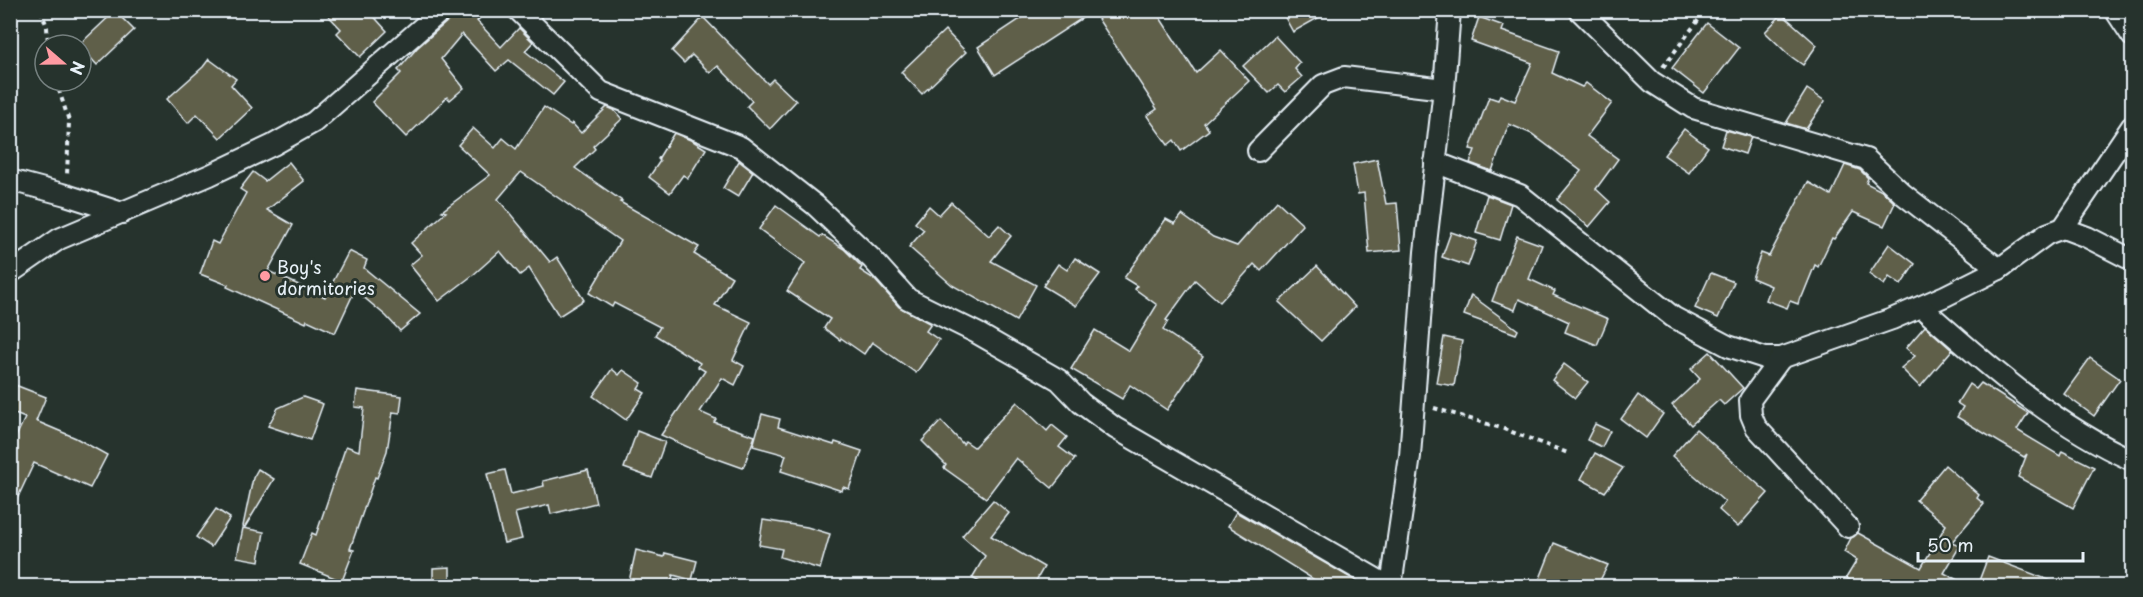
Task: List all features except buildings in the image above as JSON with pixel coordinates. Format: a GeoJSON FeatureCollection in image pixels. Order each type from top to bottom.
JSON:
{"type":"FeatureCollection","features":[{"type":"Feature","properties":{"kind":"street"},"geometry":{"type":"LineString","coordinates":[[10,273],[59,239],[210,176],[314,122],[442,10]]}},
{"type":"Feature","properties":{"kind":"street"},"geometry":{"type":"LineString","coordinates":[[518,10],[601,92],[741,147],[814,205],[872,259],[908,299],[977,333],[1059,380],[1081,403],[1115,428],[1390,586],[1410,456],[1425,252],[1444,89],[1450,10]]}},
{"type":"Feature","properties":{"kind":"street"},"geometry":{"type":"LineString","coordinates":[[1579,10],[1652,82],[1693,108],[1866,159],[1904,194],[1999,269]]}},
{"type":"Feature","properties":{"kind":"street"},"geometry":{"type":"LineString","coordinates":[[2115,10],[2133,36]]}},
{"type":"Feature","properties":{"kind":"street"},"geometry":{"type":"LineString","coordinates":[[1258,151],[1323,85],[1344,77],[1444,89]]}},
{"type":"Feature","properties":{"kind":"street"},"geometry":{"type":"LineString","coordinates":[[1435,162],[1520,195],[1673,317],[1728,346],[1765,358],[1781,358],[1921,307],[1999,269],[2047,234],[2063,228],[2133,126]]}},
{"type":"Feature","properties":{"kind":"street"},"geometry":{"type":"LineString","coordinates":[[10,180],[122,213]]}},
{"type":"Feature","properties":{"kind":"street"},"geometry":{"type":"LineString","coordinates":[[2063,228],[2133,260]]}},
{"type":"Feature","properties":{"kind":"street"},"geometry":{"type":"LineString","coordinates":[[1921,307],[2027,398],[2105,448],[2133,460]]}},
{"type":"Feature","properties":{"kind":"street"},"geometry":{"type":"LineString","coordinates":[[1781,358],[1750,400],[1750,415],[1756,427],[1848,527]]}},
{"type":"Feature","properties":{"kind":"path"},"geometry":{"type":"LineString","coordinates":[[41,10],[47,33]]}},
{"type":"Feature","properties":{"kind":"path"},"geometry":{"type":"LineString","coordinates":[[1652,82],[1706,10]]}},
{"type":"Feature","properties":{"kind":"path"},"geometry":{"type":"LineString","coordinates":[[60,93],[69,121],[66,195]]}},
{"type":"Feature","properties":{"kind":"path"},"geometry":{"type":"LineString","coordinates":[[1413,402],[1502,428],[1568,453]]}},
{"type":"Feature","properties":{"kind":"place","name":"Boy's dormitories"},"geometry":{"type":"Point","coordinates":[265,276]}}]}
